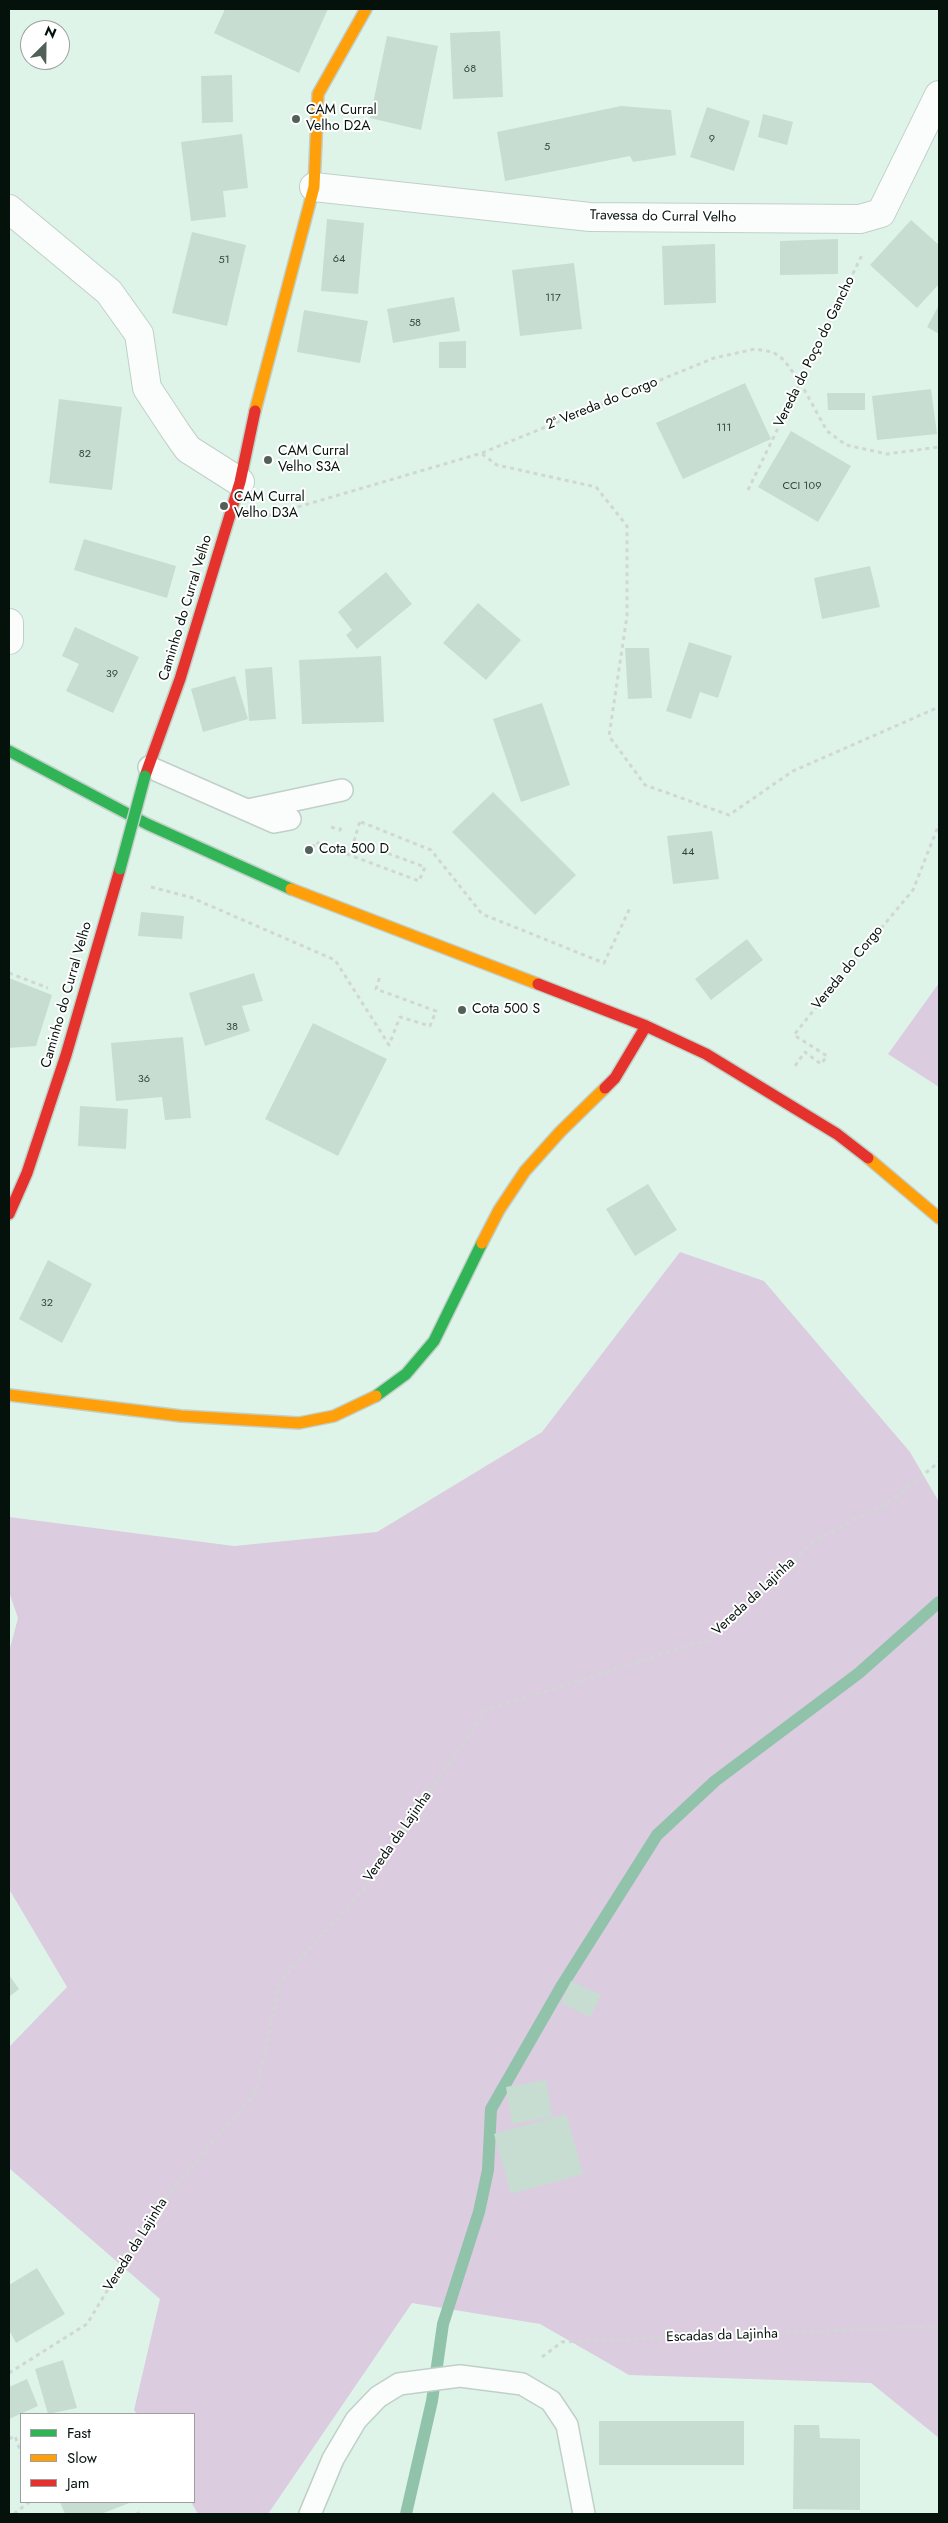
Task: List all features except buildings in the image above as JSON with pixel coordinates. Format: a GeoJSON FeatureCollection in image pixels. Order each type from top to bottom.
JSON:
{"type":"FeatureCollection","features":[{"type":"Feature","properties":{"kind":"main road","name":"Caminho do Curral Velho"},"geometry":{"type":"LineString","coordinates":[[9,1214],[26,1174],[82,1001],[147,771],[180,679],[240,482],[256,405],[314,187],[318,94],[366,9]]}},
{"type":"Feature","properties":{"kind":"main road"},"geometry":{"type":"LineString","coordinates":[[9,751],[147,824],[299,893],[646,1026],[706,1054],[837,1134],[893,1177],[939,1218]]}},
{"type":"Feature","properties":{"kind":"main road"},"geometry":{"type":"LineString","coordinates":[[9,1395],[181,1416],[299,1423],[334,1416],[376,1396],[406,1374],[434,1341],[499,1210],[520,1178],[560,1132],[615,1078],[632,1053],[646,1026]]}},
{"type":"Feature","properties":{"kind":"street"},"geometry":{"type":"LineString","coordinates":[[881,213],[939,95]]}},
{"type":"Feature","properties":{"kind":"street","name":"Travessa do Curral Velho"},"geometry":{"type":"LineString","coordinates":[[314,187],[590,217],[860,219],[881,213]]}},
{"type":"Feature","properties":{"kind":"street"},"geometry":{"type":"LineString","coordinates":[[9,209],[109,292],[139,334],[147,388],[176,432],[188,449],[240,482]]}},
{"type":"Feature","properties":{"kind":"street"},"geometry":{"type":"LineString","coordinates":[[9,623],[9,640]]}},
{"type":"Feature","properties":{"kind":"lane"},"geometry":{"type":"LineString","coordinates":[[147,771],[274,822],[290,819]]}},
{"type":"Feature","properties":{"kind":"lane"},"geometry":{"type":"LineString","coordinates":[[248,810],[342,790]]}},
{"type":"Feature","properties":{"kind":"lane"},"geometry":{"type":"LineString","coordinates":[[310,2514],[333,2459],[356,2420],[378,2397],[398,2384],[460,2376],[522,2384],[551,2401],[566,2424],[584,2514]]}},
{"type":"Feature","properties":{"kind":"path","name":"Vereda do Poço do Gancho"},"geometry":{"type":"LineString","coordinates":[[748,490],[881,213]]}},
{"type":"Feature","properties":{"kind":"path","name":"2ª Vereda do Corgo"},"geometry":{"type":"LineString","coordinates":[[226,528],[482,453],[714,358],[756,349],[773,352],[784,360],[800,382],[827,431],[846,445],[887,454],[939,447]]}},
{"type":"Feature","properties":{"kind":"path"},"geometry":{"type":"LineString","coordinates":[[482,453],[497,465],[596,487],[627,526],[627,616],[609,736],[644,785],[729,815],[793,771],[939,707]]}},
{"type":"Feature","properties":{"kind":"path"},"geometry":{"type":"LineString","coordinates":[[361,822],[431,850],[482,914],[604,963],[630,908]]}},
{"type":"Feature","properties":{"kind":"path","name":"Vereda do Corgo"},"geometry":{"type":"LineString","coordinates":[[795,1066],[805,1052],[821,1064],[827,1056],[794,1035],[832,986],[913,890],[939,824]]}},
{"type":"Feature","properties":{"kind":"path"},"geometry":{"type":"LineString","coordinates":[[313,848],[315,842],[419,881],[425,867],[354,841]]}},
{"type":"Feature","properties":{"kind":"path"},"geometry":{"type":"LineString","coordinates":[[118,874],[190,897],[335,960],[389,1045],[400,1017],[430,1026],[436,1011],[376,989],[380,976]]}},
{"type":"Feature","properties":{"kind":"path"},"geometry":{"type":"LineString","coordinates":[[9,973],[82,1001]]}},
{"type":"Feature","properties":{"kind":"path","name":"Vereda da Lajinha"},"geometry":{"type":"LineString","coordinates":[[9,2373],[87,2324],[159,2205],[256,2092],[280,1981],[362,1891],[486,1710],[707,1640],[814,1541],[895,1498],[939,1462]]}},
{"type":"Feature","properties":{"kind":"path","name":"Escadas da Lajinha"},"geometry":{"type":"LineString","coordinates":[[522,2384],[540,2359],[562,2342],[939,2326]]}},
{"type":"Feature","properties":{"kind":"path"},"geometry":{"type":"LineString","coordinates":[[9,2439],[15,2436],[20,2450]]}},
{"type":"Feature","properties":{"kind":"path"},"geometry":{"type":"LineString","coordinates":[[14,2514],[28,2503]]}},
{"type":"Feature","properties":{"kind":"path"},"geometry":{"type":"LineString","coordinates":[[136,2514],[142,2512],[143,2514]]}},
{"type":"Feature","properties":{"kind":"shaded area"},"geometry":{"type":"Polygon","coordinates":[[[939,983],[939,1087],[888,1054],[939,983]]]}},
{"type":"Feature","properties":{"kind":"shaded area"},"geometry":{"type":"Polygon","coordinates":[[[680,1252],[764,1281],[910,1452],[939,1502],[939,2438],[871,2383],[629,2375],[540,2324],[412,2303],[268,2514],[198,2514],[192,2503],[195,2503],[195,2413],[136,2413],[134,2410],[160,2299],[9,2168],[9,2047],[67,1987],[9,1889],[9,1652],[18,1618],[9,1592],[9,1517],[234,1546],[377,1532],[542,1432],[680,1252]]]}},
{"type":"Feature","properties":{"kind":"waterway"},"geometry":{"type":"LineString","coordinates":[[406,2514],[432,2401],[443,2324],[479,2212],[488,2170],[491,2109],[561,1987],[657,1835],[715,1781],[859,1673],[939,1602]]}},
{"type":"Feature","properties":{"kind":"traffic: fast"},"geometry":{"type":"LineString","coordinates":[[9,751],[147,824],[291,889]]}},
{"type":"Feature","properties":{"kind":"traffic: fast"},"geometry":{"type":"LineString","coordinates":[[120,869],[145,776]]}},
{"type":"Feature","properties":{"kind":"traffic: fast"},"geometry":{"type":"LineString","coordinates":[[376,1396],[406,1374],[434,1341],[482,1243]]}},
{"type":"Feature","properties":{"kind":"traffic: slow"},"geometry":{"type":"LineString","coordinates":[[255,411],[314,187],[318,94],[366,9]]}},
{"type":"Feature","properties":{"kind":"traffic: slow"},"geometry":{"type":"LineString","coordinates":[[291,889],[538,984]]}},
{"type":"Feature","properties":{"kind":"traffic: slow"},"geometry":{"type":"LineString","coordinates":[[482,1243],[499,1210],[525,1171],[560,1132],[605,1088]]}},
{"type":"Feature","properties":{"kind":"traffic: slow"},"geometry":{"type":"LineString","coordinates":[[868,1158],[939,1218]]}},
{"type":"Feature","properties":{"kind":"traffic: slow"},"geometry":{"type":"LineString","coordinates":[[9,1395],[181,1416],[299,1423],[334,1416],[376,1396]]}},
{"type":"Feature","properties":{"kind":"traffic: jam"},"geometry":{"type":"LineString","coordinates":[[145,776],[180,679],[240,482],[255,411]]}},
{"type":"Feature","properties":{"kind":"traffic: jam"},"geometry":{"type":"LineString","coordinates":[[9,1214],[27,1173],[66,1055],[120,869]]}},
{"type":"Feature","properties":{"kind":"traffic: jam"},"geometry":{"type":"LineString","coordinates":[[538,984],[646,1026],[706,1054],[837,1134],[868,1158]]}},
{"type":"Feature","properties":{"kind":"traffic: jam"},"geometry":{"type":"LineString","coordinates":[[605,1088],[615,1078],[646,1026]]}},
{"type":"Feature","properties":{"kind":"place","name":"CAM Curral Velho D2A"},"geometry":{"type":"Point","coordinates":[296,119]}},
{"type":"Feature","properties":{"kind":"place","name":"CAM Curral Velho S3A"},"geometry":{"type":"Point","coordinates":[268,460]}},
{"type":"Feature","properties":{"kind":"place","name":"CAM Curral Velho D3A"},"geometry":{"type":"Point","coordinates":[224,506]}},
{"type":"Feature","properties":{"kind":"place","name":"Cota 500 D"},"geometry":{"type":"Point","coordinates":[309,850]}},
{"type":"Feature","properties":{"kind":"place","name":"Cota 500 S"},"geometry":{"type":"Point","coordinates":[462,1010]}}]}
